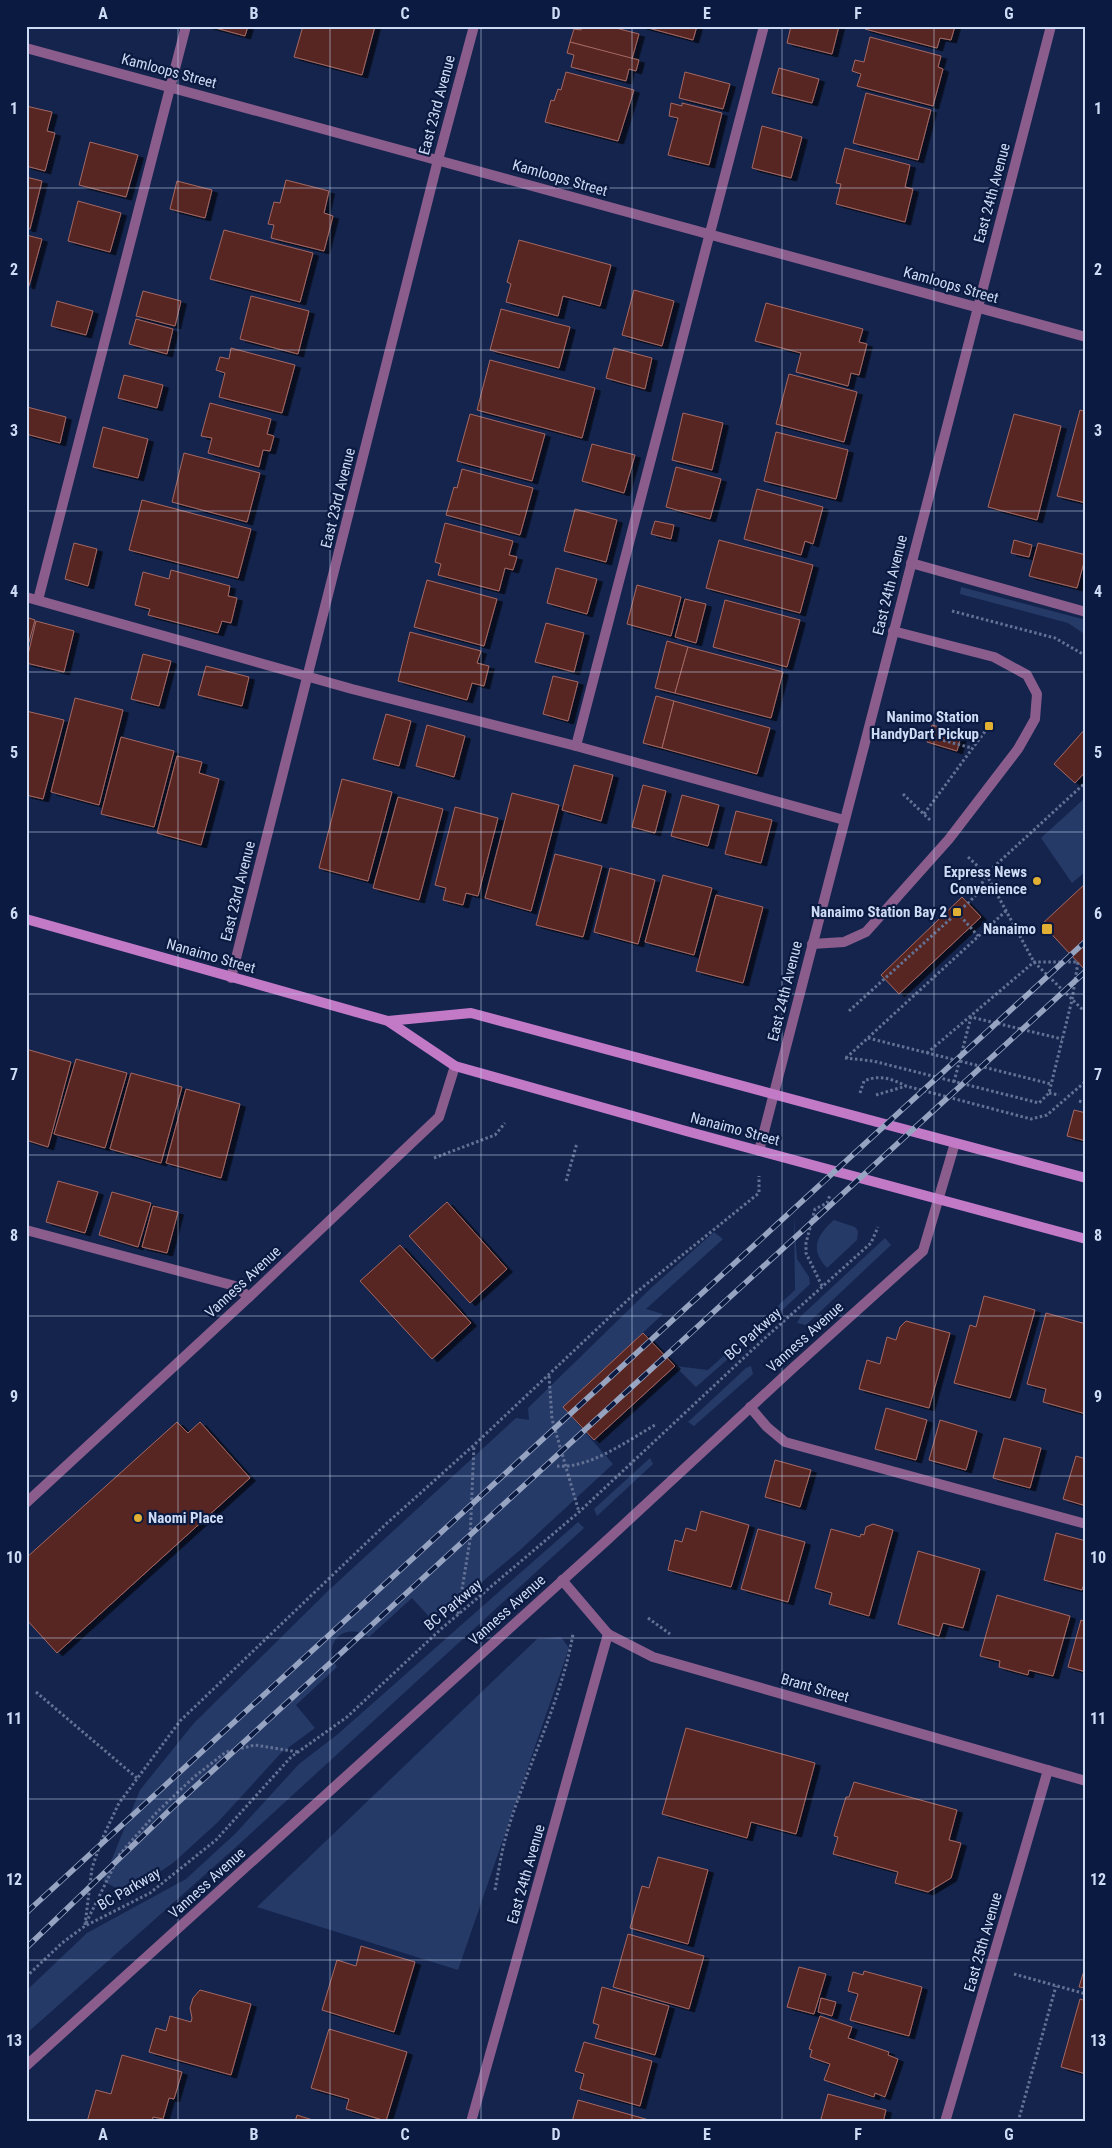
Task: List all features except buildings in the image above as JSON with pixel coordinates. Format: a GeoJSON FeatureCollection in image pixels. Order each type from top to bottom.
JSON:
{"type":"FeatureCollection","features":[{"type":"Feature","properties":{"kind":"main road","name":"Nanaimo Street"},"geometry":{"type":"LineString","coordinates":[[26,919],[231,978],[388,1020],[471,1013],[1086,1178]]}},
{"type":"Feature","properties":{"kind":"main road","name":"Nanaimo Street"},"geometry":{"type":"LineString","coordinates":[[388,1020],[454,1066],[1086,1239]]}},
{"type":"Feature","properties":{"kind":"street"},"geometry":{"type":"LineString","coordinates":[[38,600],[186,26]]}},
{"type":"Feature","properties":{"kind":"street","name":"East 23rd Avenue"},"geometry":{"type":"LineString","coordinates":[[231,978],[438,160],[474,26]]}},
{"type":"Feature","properties":{"kind":"street"},"geometry":{"type":"LineString","coordinates":[[576,746],[764,26]]}},
{"type":"Feature","properties":{"kind":"street","name":"East 24th Avenue"},"geometry":{"type":"LineString","coordinates":[[759,1151],[1051,26]]}},
{"type":"Feature","properties":{"kind":"street","name":"Kamloops Street"},"geometry":{"type":"LineString","coordinates":[[26,48],[1086,338]]}},
{"type":"Feature","properties":{"kind":"street"},"geometry":{"type":"LineString","coordinates":[[911,563],[1086,612]]}},
{"type":"Feature","properties":{"kind":"street"},"geometry":{"type":"LineString","coordinates":[[26,597],[308,677],[576,746],[844,820]]}},
{"type":"Feature","properties":{"kind":"street"},"geometry":{"type":"LineString","coordinates":[[812,944],[844,942],[866,932],[949,839],[1018,749],[1035,718],[1037,694],[1027,675],[994,657],[893,631]]}},
{"type":"Feature","properties":{"kind":"street","name":"Vanness Avenue"},"geometry":{"type":"LineString","coordinates":[[26,1503],[249,1297],[439,1117],[454,1066]]}},
{"type":"Feature","properties":{"kind":"street","name":"Vanness Avenue"},"geometry":{"type":"LineString","coordinates":[[26,2066],[923,1251],[955,1143]]}},
{"type":"Feature","properties":{"kind":"street"},"geometry":{"type":"LineString","coordinates":[[26,1230],[235,1286],[249,1297]]}},
{"type":"Feature","properties":{"kind":"street"},"geometry":{"type":"LineString","coordinates":[[750,1407],[767,1427],[784,1442],[1086,1524]]}},
{"type":"Feature","properties":{"kind":"street","name":"Brant Street"},"geometry":{"type":"LineString","coordinates":[[562,1580],[608,1634],[652,1657],[1086,1781]]}},
{"type":"Feature","properties":{"kind":"street","name":"East 24th Avenue"},"geometry":{"type":"LineString","coordinates":[[471,2122],[608,1634]]}},
{"type":"Feature","properties":{"kind":"street","name":"East 25th Avenue"},"geometry":{"type":"LineString","coordinates":[[945,2122],[1048,1770]]}},
{"type":"Feature","properties":{"kind":"path"},"geometry":{"type":"LineString","coordinates":[[952,610],[1055,638],[1086,656]]}},
{"type":"Feature","properties":{"kind":"path"},"geometry":{"type":"LineString","coordinates":[[924,814],[989,726]]}},
{"type":"Feature","properties":{"kind":"path"},"geometry":{"type":"LineString","coordinates":[[919,734],[972,748]]}},
{"type":"Feature","properties":{"kind":"path"},"geometry":{"type":"LineString","coordinates":[[850,1012],[978,893],[986,874],[1086,782]]}},
{"type":"Feature","properties":{"kind":"path"},"geometry":{"type":"LineString","coordinates":[[903,794],[931,821]]}},
{"type":"Feature","properties":{"kind":"path"},"geometry":{"type":"LineString","coordinates":[[968,857],[986,874],[1034,962],[1086,1013]]}},
{"type":"Feature","properties":{"kind":"path"},"geometry":{"type":"LineString","coordinates":[[927,1053],[1034,962],[1078,962],[1072,1000],[1049,1093],[1039,1103],[873,1060],[845,1058],[1007,910]]}},
{"type":"Feature","properties":{"kind":"path"},"geometry":{"type":"LineString","coordinates":[[957,912],[978,936]]}},
{"type":"Feature","properties":{"kind":"path"},"geometry":{"type":"LineString","coordinates":[[970,1017],[1062,1038]]}},
{"type":"Feature","properties":{"kind":"path"},"geometry":{"type":"LineString","coordinates":[[954,1082],[970,1017]]}},
{"type":"Feature","properties":{"kind":"path"},"geometry":{"type":"LineString","coordinates":[[868,1038],[1051,1084]]}},
{"type":"Feature","properties":{"kind":"path"},"geometry":{"type":"LineString","coordinates":[[860,1094],[864,1081],[877,1077],[891,1078],[906,1086],[1031,1118],[1047,1115],[1086,1081]]}},
{"type":"Feature","properties":{"kind":"path"},"geometry":{"type":"LineString","coordinates":[[879,1093],[906,1086]]}},
{"type":"Feature","properties":{"kind":"path"},"geometry":{"type":"LineString","coordinates":[[1049,1093],[1059,1095]]}},
{"type":"Feature","properties":{"kind":"path"},"geometry":{"type":"LineString","coordinates":[[1079,1101],[1086,1103]]}},
{"type":"Feature","properties":{"kind":"path"},"geometry":{"type":"LineString","coordinates":[[428,1160],[496,1135],[504,1123]]}},
{"type":"Feature","properties":{"kind":"path"},"geometry":{"type":"LineString","coordinates":[[566,1181],[577,1143]]}},
{"type":"Feature","properties":{"kind":"path"},"geometry":{"type":"LineString","coordinates":[[85,1926],[92,1868],[102,1839],[119,1802],[180,1721],[386,1524],[474,1445],[633,1295],[759,1193]]}},
{"type":"Feature","properties":{"kind":"path"},"geometry":{"type":"LineString","coordinates":[[815,1209],[806,1243],[806,1253],[822,1286]]}},
{"type":"Feature","properties":{"kind":"path","name":"BC Parkway"},"geometry":{"type":"LineString","coordinates":[[26,1977],[62,1943],[85,1926],[150,1893],[180,1871],[216,1840],[291,1757],[347,1717],[458,1615],[579,1512],[822,1286],[871,1243],[878,1227]]}},
{"type":"Feature","properties":{"kind":"path"},"geometry":{"type":"LineString","coordinates":[[548,1376],[552,1419],[579,1512]]}},
{"type":"Feature","properties":{"kind":"path"},"geometry":{"type":"LineString","coordinates":[[556,1466],[567,1467],[604,1454],[655,1425]]}},
{"type":"Feature","properties":{"kind":"path"},"geometry":{"type":"LineString","coordinates":[[458,1615],[470,1540],[474,1445]]}},
{"type":"Feature","properties":{"kind":"path"},"geometry":{"type":"LineString","coordinates":[[648,1618],[671,1635]]}},
{"type":"Feature","properties":{"kind":"path"},"geometry":{"type":"LineString","coordinates":[[495,1890],[508,1827],[539,1748],[570,1654],[573,1634]]}},
{"type":"Feature","properties":{"kind":"path"},"geometry":{"type":"LineString","coordinates":[[36,1692],[136,1778]]}},
{"type":"Feature","properties":{"kind":"path"},"geometry":{"type":"LineString","coordinates":[[85,1926],[120,1854],[158,1811],[194,1777],[226,1752],[245,1747],[255,1745],[298,1752]]}},
{"type":"Feature","properties":{"kind":"path"},"geometry":{"type":"LineString","coordinates":[[991,1967],[1086,1994]]}},
{"type":"Feature","properties":{"kind":"path"},"geometry":{"type":"LineString","coordinates":[[1018,2122],[1056,1986]]}},
{"type":"Feature","properties":{"kind":"shaded area"},"geometry":{"type":"Polygon","coordinates":[[[961,587],[1086,620],[1086,635],[1068,623],[960,594],[961,587]]]}},
{"type":"Feature","properties":{"kind":"shaded area"},"geometry":{"type":"Polygon","coordinates":[[[1086,797],[1086,871],[1072,883],[1041,838],[1086,797]]]}},
{"type":"Feature","properties":{"kind":"shaded area"},"geometry":{"type":"Polygon","coordinates":[[[794,1215],[797,1259],[809,1277],[810,1284],[776,1316],[768,1315],[795,1290],[794,1215]]]}},
{"type":"Feature","properties":{"kind":"shaded area"},"geometry":{"type":"Polygon","coordinates":[[[834,1220],[855,1227],[858,1231],[857,1240],[827,1268],[818,1255],[817,1242],[823,1231],[834,1220]]]}},
{"type":"Feature","properties":{"kind":"shaded area"},"geometry":{"type":"Polygon","coordinates":[[[714,1232],[723,1239],[646,1309],[663,1314],[563,1407],[613,1464],[519,1551],[434,1622],[412,1598],[369,1637],[352,1631],[338,1637],[334,1642],[332,1650],[337,1667],[296,1705],[315,1728],[281,1753],[218,1822],[173,1863],[155,1875],[127,1888],[118,1889],[103,1881],[140,1790],[194,1723],[329,1590],[516,1418],[529,1420],[528,1408],[651,1288],[714,1232]]]}},
{"type":"Feature","properties":{"kind":"shaded area"},"geometry":{"type":"Polygon","coordinates":[[[885,1238],[891,1245],[806,1325],[797,1323],[801,1316],[885,1238]]]}},
{"type":"Feature","properties":{"kind":"shaded area"},"geometry":{"type":"Polygon","coordinates":[[[743,1338],[745,1344],[696,1387],[675,1366],[708,1370],[743,1338]]]}},
{"type":"Feature","properties":{"kind":"shaded area"},"geometry":{"type":"Polygon","coordinates":[[[751,1366],[753,1374],[694,1426],[688,1422],[746,1368],[751,1366]]]}},
{"type":"Feature","properties":{"kind":"shaded area"},"geometry":{"type":"Polygon","coordinates":[[[650,1458],[653,1464],[597,1516],[594,1509],[650,1458]]]}},
{"type":"Feature","properties":{"kind":"shaded area"},"geometry":{"type":"Polygon","coordinates":[[[578,1522],[584,1528],[236,1847],[26,2034],[26,1991],[87,1933],[186,1879],[236,1833],[299,1764],[338,1734],[578,1522]]]}},
{"type":"Feature","properties":{"kind":"shaded area"},"geometry":{"type":"Polygon","coordinates":[[[561,1637],[569,1648],[458,1970],[257,1907],[537,1639],[561,1637]]]}},
{"type":"Feature","properties":{"kind":"railway"},"geometry":{"type":"LineString","coordinates":[[26,1913],[1086,941]]}},
{"type":"Feature","properties":{"kind":"railway"},"geometry":{"type":"LineString","coordinates":[[26,1948],[173,1807],[1086,971]]}},
{"type":"Feature","properties":{"kind":"place","name":"Nanimo Station HandyDart Pickup"},"geometry":{"type":"Point","coordinates":[989,726]}},
{"type":"Feature","properties":{"kind":"place","name":"Express News Convenience"},"geometry":{"type":"Point","coordinates":[1037,881]}},
{"type":"Feature","properties":{"kind":"place","name":"Nanaimo Station Bay 2"},"geometry":{"type":"Point","coordinates":[957,912]}},
{"type":"Feature","properties":{"kind":"place","name":"Nanaimo"},"geometry":{"type":"Point","coordinates":[1047,929]}},
{"type":"Feature","properties":{"kind":"place","name":"Naomi Place"},"geometry":{"type":"Point","coordinates":[138,1518]}}]}
